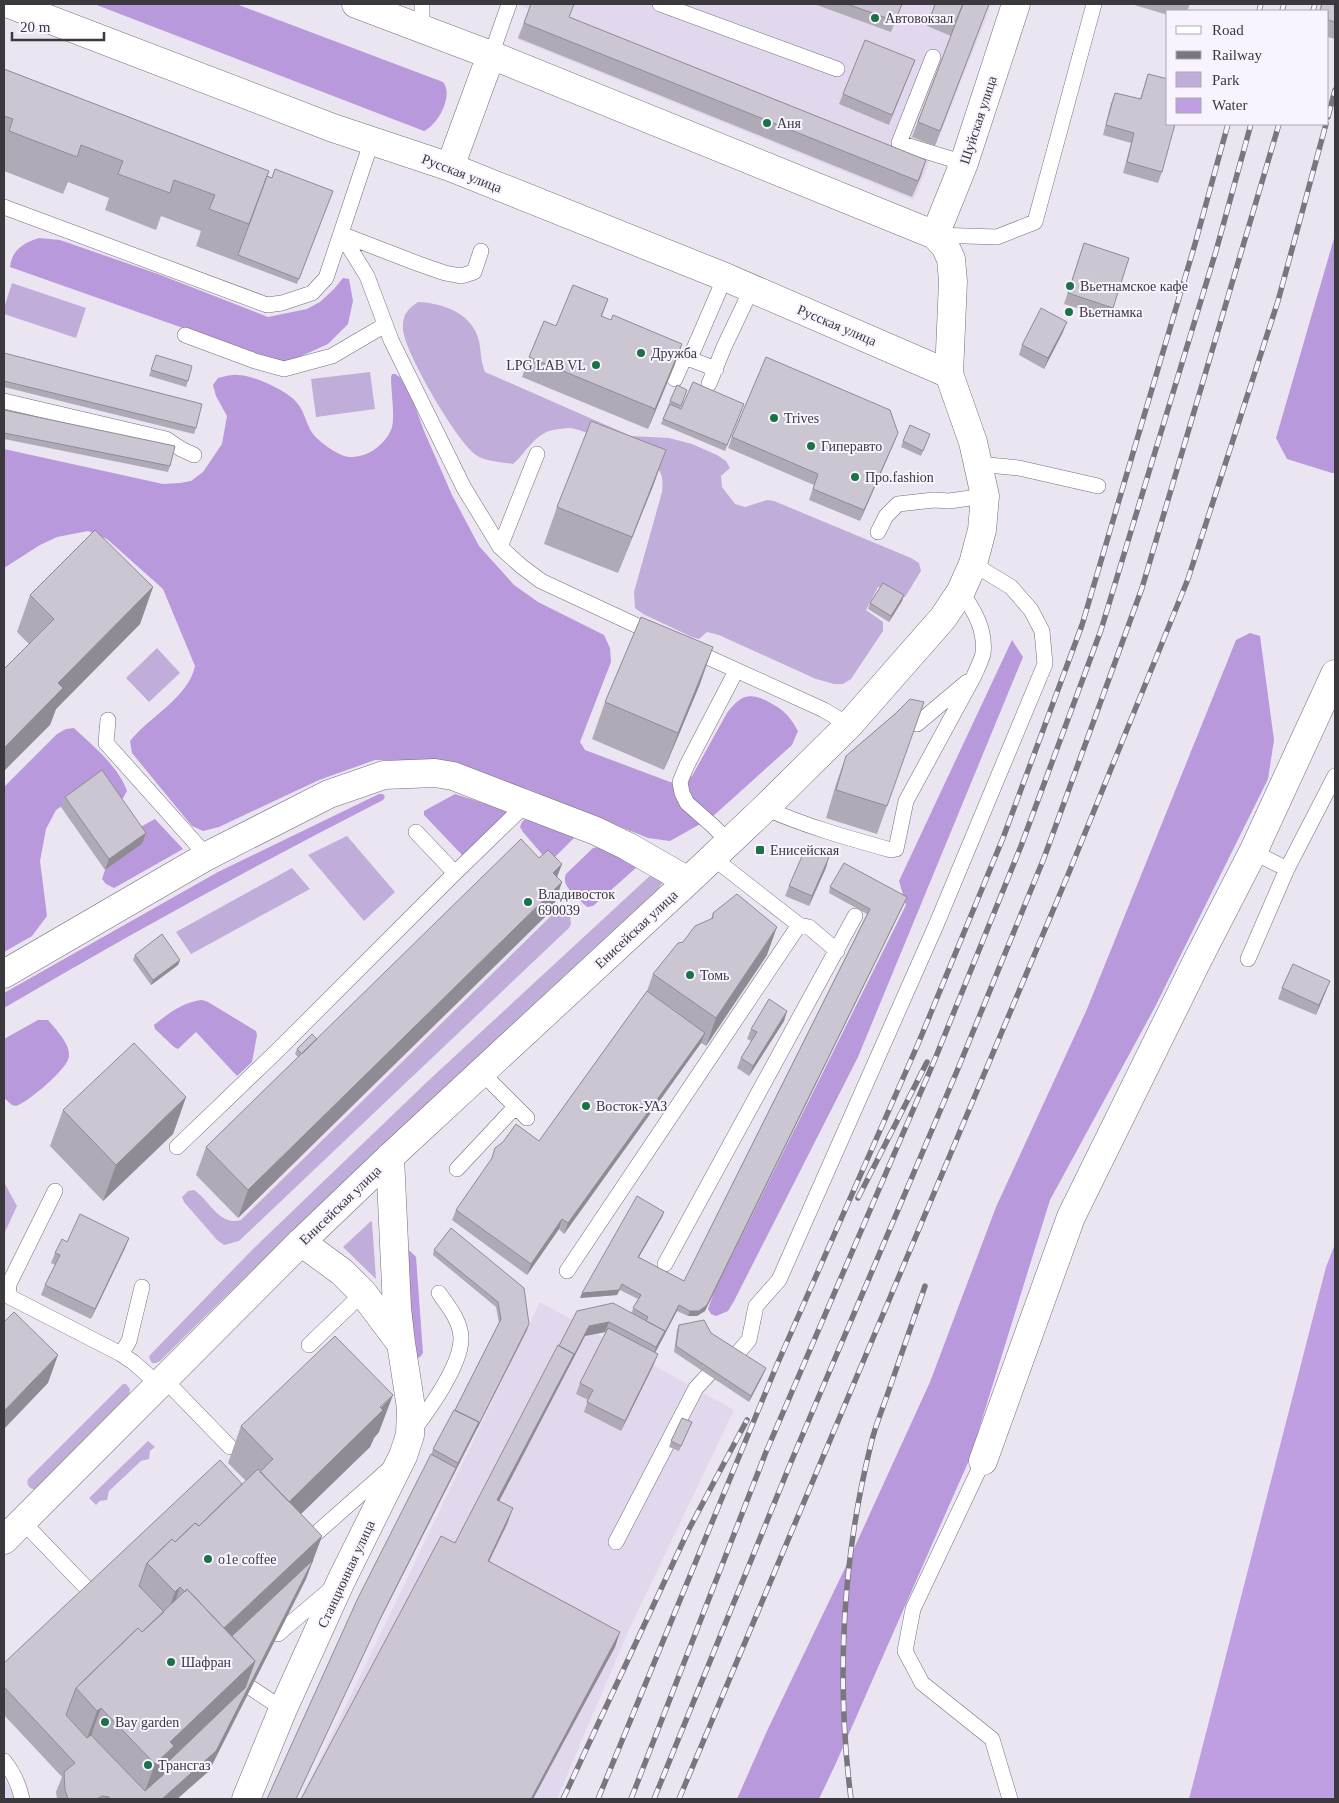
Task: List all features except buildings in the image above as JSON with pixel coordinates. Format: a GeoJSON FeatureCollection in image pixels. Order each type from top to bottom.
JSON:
{"type":"FeatureCollection","features":[{"type":"Feature","properties":{"kind":"main road","name":"Русская улица"},"geometry":{"type":"LineString","coordinates":[[8,4],[333,128],[450,167],[752,288],[949,374]]}},
{"type":"Feature","properties":{"kind":"main road"},"geometry":{"type":"LineString","coordinates":[[356,4],[421,16],[491,56],[935,235],[945,246],[952,259],[953,281],[949,374]]}},
{"type":"Feature","properties":{"kind":"main road","name":"Шуйская улица"},"geometry":{"type":"LineString","coordinates":[[935,235],[964,163],[1016,4]]}},
{"type":"Feature","properties":{"kind":"main road"},"geometry":{"type":"LineString","coordinates":[[450,167],[491,56]]}},
{"type":"Feature","properties":{"kind":"main road","name":"Енисейская улица"},"geometry":{"type":"LineString","coordinates":[[4,1540],[301,1242],[765,808],[849,725],[943,618],[961,592],[973,564],[982,530],[985,496],[973,442],[949,374]]}},
{"type":"Feature","properties":{"kind":"main road"},"geometry":{"type":"LineString","coordinates":[[983,1461],[1071,1217],[1253,852],[1335,674]]}},
{"type":"Feature","properties":{"kind":"main road","name":"Енисейская улица"},"geometry":{"type":"LineString","coordinates":[[4,974],[207,856],[329,794],[384,775],[435,773],[453,776],[596,831],[627,846],[688,881]]}},
{"type":"Feature","properties":{"kind":"main road","name":"Станционная улица"},"geometry":{"type":"LineString","coordinates":[[246,1799],[283,1709],[341,1581],[407,1446],[411,1408],[401,1343],[394,1255],[390,1157]]}},
{"type":"Feature","properties":{"kind":"main road","name":"Станционная улица"},"geometry":{"type":"LineString","coordinates":[[301,1242],[342,1272],[363,1293],[401,1343]]}},
{"type":"Feature","properties":{"kind":"lane"},"geometry":{"type":"LineString","coordinates":[[491,56],[509,4]]}},
{"type":"Feature","properties":{"kind":"lane"},"geometry":{"type":"LineString","coordinates":[[660,4],[837,69]]}},
{"type":"Feature","properties":{"kind":"lane"},"geometry":{"type":"LineString","coordinates":[[935,235],[998,237],[1035,222],[1094,4]]}},
{"type":"Feature","properties":{"kind":"lane"},"geometry":{"type":"LineString","coordinates":[[932,57],[899,143],[964,163]]}},
{"type":"Feature","properties":{"kind":"lane"},"geometry":{"type":"LineString","coordinates":[[4,207],[267,305],[282,303],[312,293],[326,278],[372,140]]}},
{"type":"Feature","properties":{"kind":"lane"},"geometry":{"type":"LineString","coordinates":[[341,234],[418,264],[461,276],[474,272],[481,251]]}},
{"type":"Feature","properties":{"kind":"lane"},"geometry":{"type":"LineString","coordinates":[[341,234],[367,276],[395,351],[464,488],[500,547],[520,566],[541,581],[736,672],[824,710],[849,725]]}},
{"type":"Feature","properties":{"kind":"lane"},"geometry":{"type":"LineString","coordinates":[[690,358],[725,277]]}},
{"type":"Feature","properties":{"kind":"lane"},"geometry":{"type":"LineString","coordinates":[[709,384],[752,288]]}},
{"type":"Feature","properties":{"kind":"lane"},"geometry":{"type":"LineString","coordinates":[[185,335],[255,361],[284,369],[332,356],[384,325]]}},
{"type":"Feature","properties":{"kind":"lane"},"geometry":{"type":"LineString","coordinates":[[675,380],[683,361],[687,358],[716,369]]}},
{"type":"Feature","properties":{"kind":"lane"},"geometry":{"type":"LineString","coordinates":[[4,401],[166,439],[194,455]]}},
{"type":"Feature","properties":{"kind":"lane"},"geometry":{"type":"LineString","coordinates":[[500,547],[537,454]]}},
{"type":"Feature","properties":{"kind":"lane"},"geometry":{"type":"LineString","coordinates":[[978,464],[1019,468],[1098,486]]}},
{"type":"Feature","properties":{"kind":"lane"},"geometry":{"type":"LineString","coordinates":[[878,532],[886,516],[898,504],[934,500],[949,501],[985,496]]}},
{"type":"Feature","properties":{"kind":"lane"},"geometry":{"type":"LineString","coordinates":[[736,1355],[749,1340],[756,1306],[779,1280],[937,923],[1045,664],[1042,631],[1032,610],[1011,587],[973,564]]}},
{"type":"Feature","properties":{"kind":"lane"},"geometry":{"type":"LineString","coordinates":[[765,808],[792,820],[835,834],[891,850],[896,849],[906,802],[974,676],[983,654],[983,635],[978,616],[961,592]]}},
{"type":"Feature","properties":{"kind":"lane"},"geometry":{"type":"LineString","coordinates":[[736,672],[687,765],[680,782],[682,793],[687,803],[713,826],[720,850],[799,925],[809,927],[837,951]]}},
{"type":"Feature","properties":{"kind":"lane"},"geometry":{"type":"LineString","coordinates":[[917,724],[974,676]]}},
{"type":"Feature","properties":{"kind":"lane"},"geometry":{"type":"LineString","coordinates":[[108,720],[106,743],[207,856]]}},
{"type":"Feature","properties":{"kind":"lane"},"geometry":{"type":"LineString","coordinates":[[1248,959],[1288,869],[1335,776]]}},
{"type":"Feature","properties":{"kind":"lane"},"geometry":{"type":"LineString","coordinates":[[177,1147],[527,803]]}},
{"type":"Feature","properties":{"kind":"lane"},"geometry":{"type":"LineString","coordinates":[[416,832],[455,873]]}},
{"type":"Feature","properties":{"kind":"lane"},"geometry":{"type":"LineString","coordinates":[[1253,852],[1288,869]]}},
{"type":"Feature","properties":{"kind":"lane"},"geometry":{"type":"LineString","coordinates":[[665,1264],[855,916]]}},
{"type":"Feature","properties":{"kind":"lane"},"geometry":{"type":"LineString","coordinates":[[567,1270],[799,925]]}},
{"type":"Feature","properties":{"kind":"lane"},"geometry":{"type":"LineString","coordinates":[[481,1072],[527,1118]]}},
{"type":"Feature","properties":{"kind":"lane"},"geometry":{"type":"LineString","coordinates":[[457,1169],[515,1106]]}},
{"type":"Feature","properties":{"kind":"lane"},"geometry":{"type":"LineString","coordinates":[[55,1191],[9,1284],[6,1298],[122,1354],[161,1381],[230,1447]]}},
{"type":"Feature","properties":{"kind":"lane"},"geometry":{"type":"LineString","coordinates":[[122,1354],[129,1341],[142,1288]]}},
{"type":"Feature","properties":{"kind":"lane"},"geometry":{"type":"LineString","coordinates":[[309,1345],[363,1293]]}},
{"type":"Feature","properties":{"kind":"lane"},"geometry":{"type":"LineString","coordinates":[[294,1553],[407,1446],[436,1399],[455,1359],[461,1338],[456,1316],[439,1293]]}},
{"type":"Feature","properties":{"kind":"lane"},"geometry":{"type":"LineString","coordinates":[[616,1542],[696,1388],[709,1374]]}},
{"type":"Feature","properties":{"kind":"lane"},"geometry":{"type":"LineString","coordinates":[[983,1461],[914,1609],[905,1651],[922,1682],[992,1739],[1010,1799]]}},
{"type":"Feature","properties":{"kind":"lane"},"geometry":{"type":"LineString","coordinates":[[22,1521],[100,1608],[116,1594]]}},
{"type":"Feature","properties":{"kind":"lane"},"geometry":{"type":"LineString","coordinates":[[278,1634],[341,1581]]}},
{"type":"Feature","properties":{"kind":"lane"},"geometry":{"type":"LineString","coordinates":[[251,1688],[283,1709]]}},
{"type":"Feature","properties":{"kind":"lane"},"geometry":{"type":"LineString","coordinates":[[4,1761],[12,1771],[22,1799]]}},
{"type":"Feature","properties":{"kind":"shaded area"},"geometry":{"type":"Polygon","coordinates":[[[94,4],[236,4],[443,82],[447,94],[446,102],[434,123],[424,131],[94,4]]]}},
{"type":"Feature","properties":{"kind":"shaded area"},"geometry":{"type":"Polygon","coordinates":[[[517,4],[992,4],[914,200],[517,39],[529,9],[517,4]]]}},
{"type":"Feature","properties":{"kind":"shaded area"},"geometry":{"type":"Polygon","coordinates":[[[1335,235],[1335,473],[1332,473],[1287,459],[1276,438],[1335,235]]]}},
{"type":"Feature","properties":{"kind":"shaded area"},"geometry":{"type":"Polygon","coordinates":[[[39,238],[60,240],[158,274],[268,317],[307,309],[320,302],[343,278],[349,279],[353,301],[348,324],[328,344],[288,362],[274,360],[10,267],[13,256],[19,248],[39,238]]]}},
{"type":"Feature","properties":{"kind":"shaded area"},"geometry":{"type":"Polygon","coordinates":[[[392,374],[400,377],[412,398],[452,495],[479,546],[514,585],[538,602],[604,635],[610,648],[611,662],[580,742],[585,750],[670,782],[684,782],[692,776],[727,713],[740,699],[749,696],[760,698],[782,710],[792,721],[798,731],[792,745],[711,818],[670,841],[648,838],[528,789],[443,761],[375,760],[319,780],[219,827],[203,831],[192,826],[132,753],[130,741],[185,688],[195,666],[163,589],[107,539],[88,531],[57,537],[40,545],[4,568],[4,449],[163,484],[191,481],[203,472],[222,444],[227,416],[216,396],[213,385],[218,378],[230,375],[243,375],[270,384],[293,399],[301,408],[310,429],[320,442],[347,457],[365,455],[382,444],[392,427],[392,374]]]}},
{"type":"Feature","properties":{"kind":"shaded area"},"geometry":{"type":"Polygon","coordinates":[[[1250,633],[1260,636],[1274,740],[1268,779],[1155,1007],[1050,1200],[970,1458],[836,1763],[819,1799],[737,1799],[930,1382],[996,1207],[1087,1009],[1236,640],[1250,633]]]}},
{"type":"Feature","properties":{"kind":"shaded area"},"geometry":{"type":"Polygon","coordinates":[[[1012,640],[1023,657],[858,1057],[734,1301],[728,1311],[716,1316],[711,1314],[708,1309],[714,1292],[906,905],[899,881],[1012,640]]]}},
{"type":"Feature","properties":{"kind":"shaded area"},"geometry":{"type":"Polygon","coordinates":[[[74,728],[97,749],[118,773],[127,791],[123,798],[114,804],[98,781],[56,810],[46,829],[40,861],[47,916],[32,936],[4,952],[4,787],[57,734],[66,729],[74,728]]]}},
{"type":"Feature","properties":{"kind":"shaded area"},"geometry":{"type":"Polygon","coordinates":[[[379,794],[383,794],[385,797],[383,800],[192,901],[4,1008],[4,993],[218,872],[379,794]]]}},
{"type":"Feature","properties":{"kind":"shaded area"},"geometry":{"type":"Polygon","coordinates":[[[455,794],[508,811],[508,814],[463,856],[424,815],[424,811],[455,794]]]}},
{"type":"Feature","properties":{"kind":"shaded area"},"geometry":{"type":"Polygon","coordinates":[[[155,819],[183,849],[114,888],[106,884],[102,879],[105,870],[142,844],[133,831],[155,819]]]}},
{"type":"Feature","properties":{"kind":"shaded area"},"geometry":{"type":"Polygon","coordinates":[[[525,819],[573,833],[575,837],[552,860],[547,860],[520,827],[525,819]]]}},
{"type":"Feature","properties":{"kind":"shaded area"},"geometry":{"type":"Polygon","coordinates":[[[603,846],[637,867],[593,906],[587,907],[568,888],[565,879],[566,874],[593,848],[603,846]]]}},
{"type":"Feature","properties":{"kind":"shaded area"},"geometry":{"type":"Polygon","coordinates":[[[202,1000],[256,1031],[257,1035],[252,1062],[237,1076],[196,1032],[178,1049],[155,1029],[154,1025],[176,1009],[202,1000]]]}},
{"type":"Feature","properties":{"kind":"shaded area"},"geometry":{"type":"Polygon","coordinates":[[[38,1020],[48,1020],[65,1041],[69,1056],[62,1068],[38,1092],[16,1106],[12,1105],[4,1098],[4,1039],[38,1020]]]}},
{"type":"Feature","properties":{"kind":"shaded area"},"geometry":{"type":"Polygon","coordinates":[[[408,1249],[416,1257],[423,1353],[416,1359],[404,1252],[408,1249]]]}},
{"type":"Feature","properties":{"kind":"shaded area"},"geometry":{"type":"Polygon","coordinates":[[[540,1302],[734,1410],[628,1632],[557,1799],[301,1799],[540,1302]]]}},
{"type":"Feature","properties":{"kind":"shaded area"},"geometry":{"type":"Polygon","coordinates":[[[5,1781],[16,1799],[4,1799],[5,1781]]]}},
{"type":"Feature","properties":{"kind":"green space"},"geometry":{"type":"Polygon","coordinates":[[[12,283],[86,308],[76,338],[4,314],[12,283]]]}},
{"type":"Feature","properties":{"kind":"green space"},"geometry":{"type":"Polygon","coordinates":[[[418,302],[447,308],[464,317],[471,324],[479,341],[485,372],[631,436],[669,438],[692,444],[717,455],[726,461],[730,468],[721,476],[722,487],[735,504],[745,507],[767,500],[774,501],[919,563],[921,571],[905,597],[878,587],[866,610],[883,622],[883,631],[851,679],[843,684],[834,684],[816,679],[719,635],[707,632],[699,639],[692,637],[643,614],[635,608],[634,592],[662,492],[659,470],[644,459],[617,445],[588,433],[569,428],[546,432],[531,444],[513,464],[489,460],[476,455],[467,447],[445,416],[422,376],[406,341],[403,330],[404,317],[408,310],[418,302]]]}},
{"type":"Feature","properties":{"kind":"green space"},"geometry":{"type":"Polygon","coordinates":[[[370,372],[375,409],[316,417],[311,379],[370,372]]]}},
{"type":"Feature","properties":{"kind":"green space"},"geometry":{"type":"Polygon","coordinates":[[[157,648],[180,673],[149,702],[126,678],[157,648]]]}},
{"type":"Feature","properties":{"kind":"green space"},"geometry":{"type":"Polygon","coordinates":[[[347,836],[395,892],[364,921],[308,855],[347,836]]]}},
{"type":"Feature","properties":{"kind":"green space"},"geometry":{"type":"Polygon","coordinates":[[[292,868],[310,889],[191,954],[176,932],[292,868]]]}},
{"type":"Feature","properties":{"kind":"green space"},"geometry":{"type":"Polygon","coordinates":[[[653,873],[664,880],[659,888],[345,1181],[160,1361],[152,1363],[149,1358],[150,1355],[253,1249],[428,1081],[653,873]]]}},
{"type":"Feature","properties":{"kind":"green space"},"geometry":{"type":"Polygon","coordinates":[[[566,911],[570,915],[571,924],[569,928],[239,1241],[224,1245],[217,1240],[184,1202],[182,1197],[188,1191],[194,1190],[220,1216],[233,1221],[241,1220],[555,912],[566,911]]]}},
{"type":"Feature","properties":{"kind":"green space"},"geometry":{"type":"Polygon","coordinates":[[[4,1182],[17,1206],[4,1234],[4,1182]]]}},
{"type":"Feature","properties":{"kind":"green space"},"geometry":{"type":"Polygon","coordinates":[[[372,1222],[376,1279],[343,1247],[372,1222]]]}},
{"type":"Feature","properties":{"kind":"green space"},"geometry":{"type":"Polygon","coordinates":[[[123,1384],[126,1384],[130,1389],[129,1395],[36,1489],[30,1488],[28,1479],[123,1384]]]}},
{"type":"Feature","properties":{"kind":"green space"},"geometry":{"type":"Polygon","coordinates":[[[148,1441],[155,1447],[150,1451],[149,1459],[141,1461],[109,1491],[107,1500],[100,1501],[96,1505],[89,1498],[148,1441]]]}},
{"type":"Feature","properties":{"kind":"water"},"geometry":{"type":"Polygon","coordinates":[[[1335,1244],[1335,1799],[1189,1799],[1326,1267],[1335,1244]]]}},
{"type":"Feature","properties":{"kind":"railway"},"geometry":{"type":"LineString","coordinates":[[1259,10],[1261,4]]}},
{"type":"Feature","properties":{"kind":"railway"},"geometry":{"type":"LineString","coordinates":[[1282,10],[1284,4]]}},
{"type":"Feature","properties":{"kind":"railway"},"geometry":{"type":"LineString","coordinates":[[1313,10],[1315,4]]}},
{"type":"Feature","properties":{"kind":"railway"},"geometry":{"type":"LineString","coordinates":[[1329,113],[1335,90]]}},
{"type":"Feature","properties":{"kind":"railway"},"geometry":{"type":"LineString","coordinates":[[598,1799],[776,1367],[918,1044],[1003,838],[1082,625],[1195,244],[1228,125]]}},
{"type":"Feature","properties":{"kind":"railway"},"geometry":{"type":"LineString","coordinates":[[631,1799],[766,1452],[935,1059],[1021,846],[1101,630],[1216,251],[1251,125]]}},
{"type":"Feature","properties":{"kind":"railway"},"geometry":{"type":"LineString","coordinates":[[654,1799],[791,1462],[957,1071],[1044,858],[1142,588],[1279,125]]}},
{"type":"Feature","properties":{"kind":"railway"},"geometry":{"type":"LineString","coordinates":[[679,1799],[1070,870],[1188,579],[1278,301],[1326,125]]}},
{"type":"Feature","properties":{"kind":"railway"},"geometry":{"type":"LineString","coordinates":[[858,1198],[927,1062]]}},
{"type":"Feature","properties":{"kind":"railway"},"geometry":{"type":"LineString","coordinates":[[851,1799],[846,1755],[843,1666],[844,1621],[854,1532],[861,1488],[873,1437],[925,1286]]}},
{"type":"Feature","properties":{"kind":"railway"},"geometry":{"type":"LineString","coordinates":[[563,1799],[689,1529],[747,1420]]}},
{"type":"Feature","properties":{"kind":"place","name":"Автовокзал"},"geometry":{"type":"Point","coordinates":[875,18]}},
{"type":"Feature","properties":{"kind":"place","name":"Аня"},"geometry":{"type":"Point","coordinates":[767,123]}},
{"type":"Feature","properties":{"kind":"place","name":"Вьетнамское кафе"},"geometry":{"type":"Point","coordinates":[1070,286]}},
{"type":"Feature","properties":{"kind":"place","name":"Вьетнамка"},"geometry":{"type":"Point","coordinates":[1069,312]}},
{"type":"Feature","properties":{"kind":"place","name":"Дружба"},"geometry":{"type":"Point","coordinates":[641,353]}},
{"type":"Feature","properties":{"kind":"place","name":"LPG LAB VL"},"geometry":{"type":"Point","coordinates":[596,365]}},
{"type":"Feature","properties":{"kind":"place","name":"Trives"},"geometry":{"type":"Point","coordinates":[774,418]}},
{"type":"Feature","properties":{"kind":"place","name":"Гиперавто"},"geometry":{"type":"Point","coordinates":[811,446]}},
{"type":"Feature","properties":{"kind":"place","name":"Про.fashion"},"geometry":{"type":"Point","coordinates":[855,477]}},
{"type":"Feature","properties":{"kind":"place","name":"Енисейская"},"geometry":{"type":"Point","coordinates":[760,850]}},
{"type":"Feature","properties":{"kind":"place","name":"Владивосток 690039"},"geometry":{"type":"Point","coordinates":[528,902]}},
{"type":"Feature","properties":{"kind":"place","name":"Томь"},"geometry":{"type":"Point","coordinates":[690,975]}},
{"type":"Feature","properties":{"kind":"place","name":"Восток-УАЗ"},"geometry":{"type":"Point","coordinates":[586,1106]}},
{"type":"Feature","properties":{"kind":"place","name":"o1e coffee"},"geometry":{"type":"Point","coordinates":[208,1559]}},
{"type":"Feature","properties":{"kind":"place","name":"Шафран"},"geometry":{"type":"Point","coordinates":[171,1662]}},
{"type":"Feature","properties":{"kind":"place","name":"Bay garden"},"geometry":{"type":"Point","coordinates":[105,1722]}},
{"type":"Feature","properties":{"kind":"place","name":"Трансгаз"},"geometry":{"type":"Point","coordinates":[148,1765]}}]}
